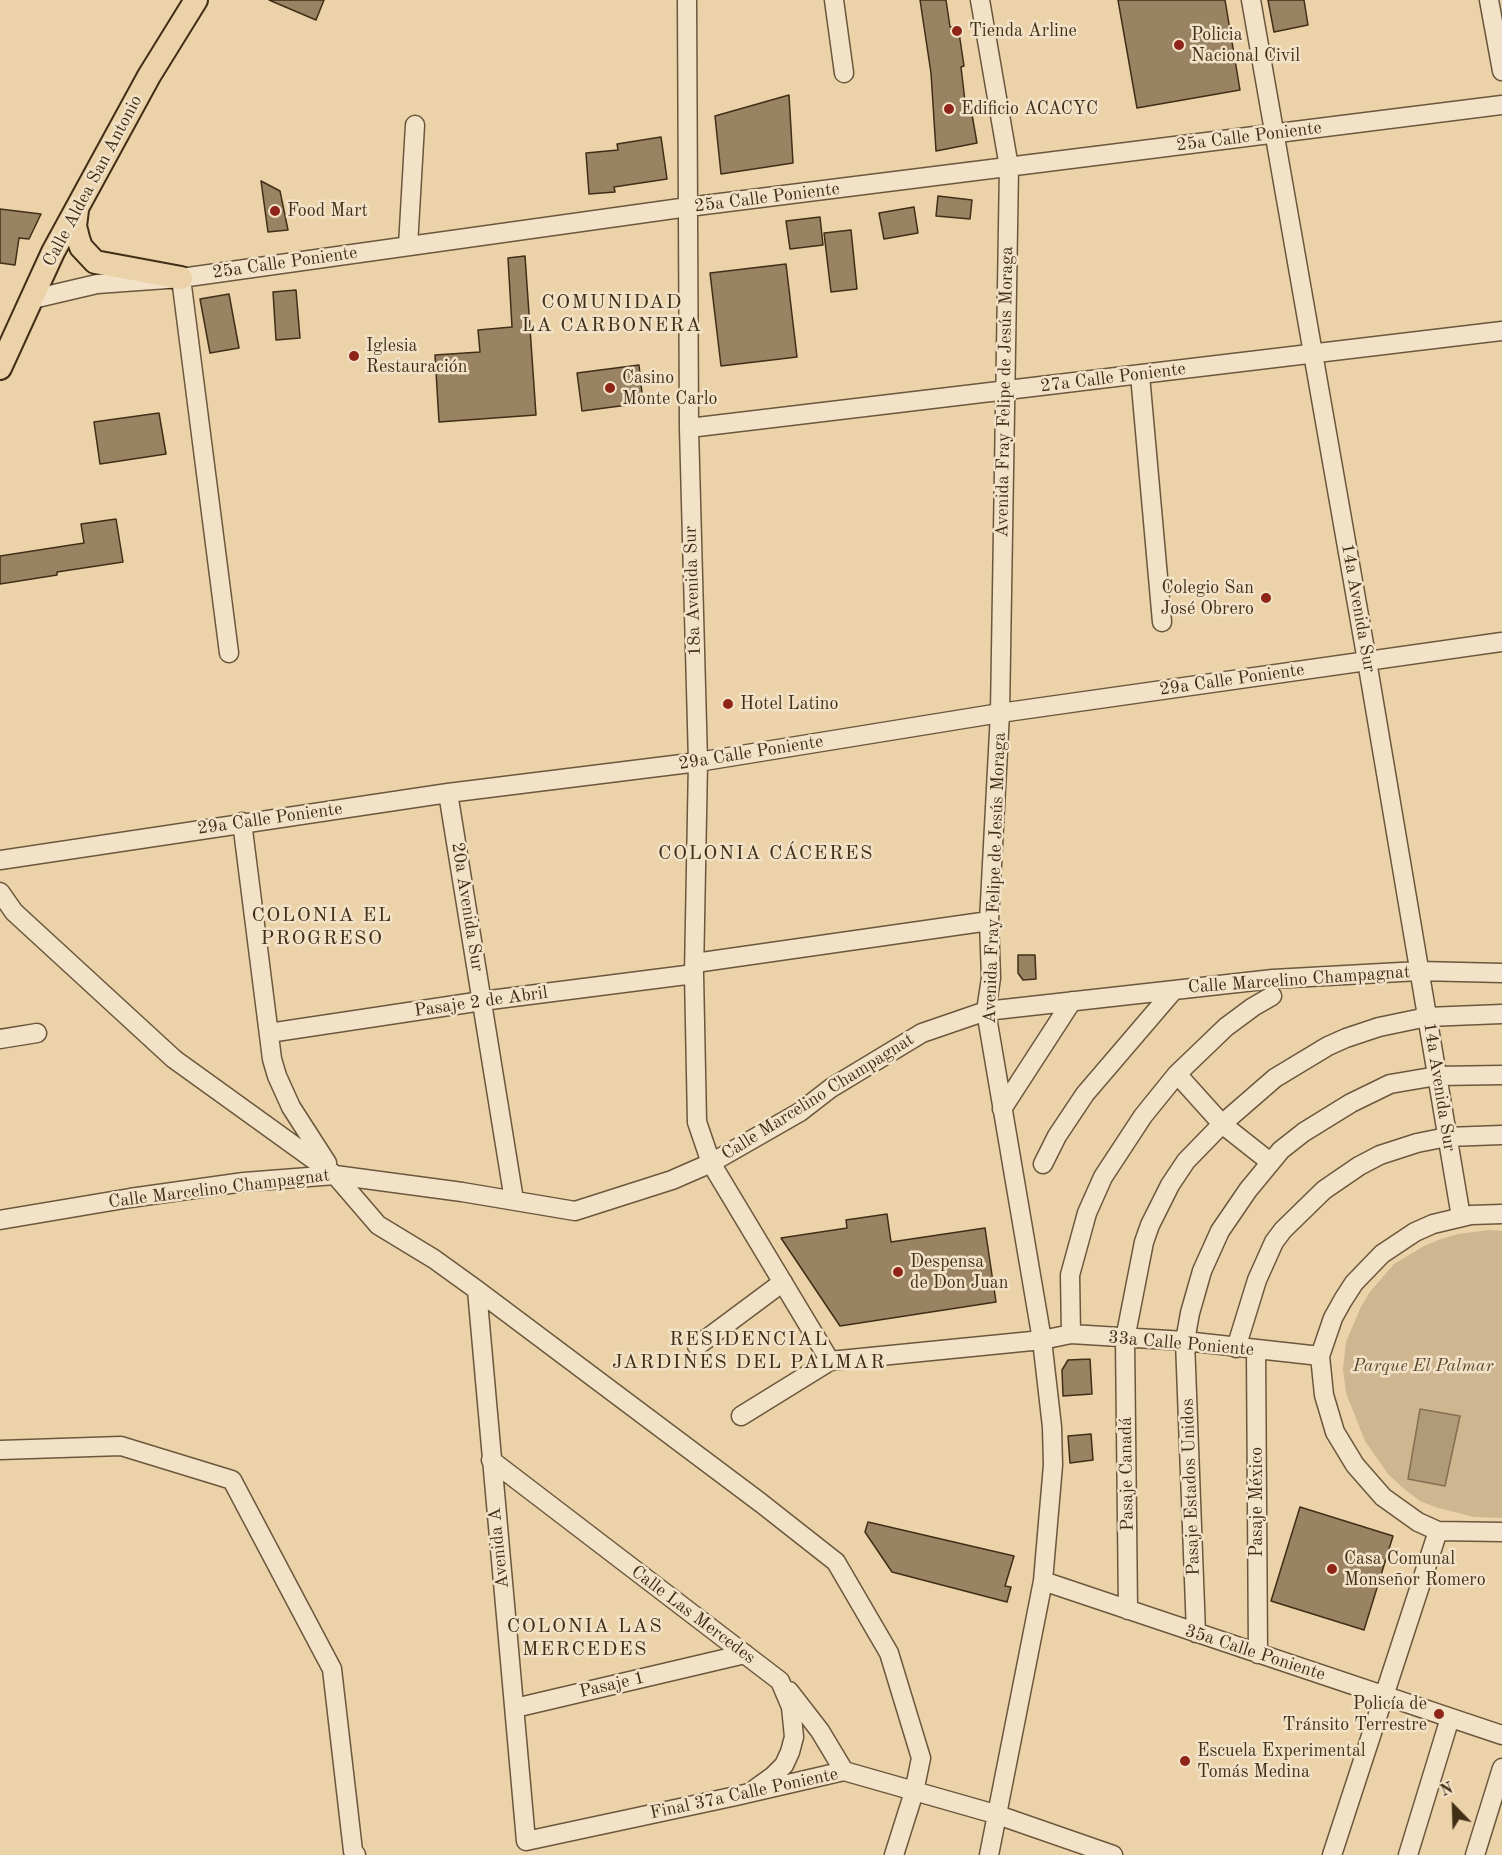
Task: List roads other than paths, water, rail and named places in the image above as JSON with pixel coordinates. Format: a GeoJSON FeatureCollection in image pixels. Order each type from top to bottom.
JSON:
{"type":"FeatureCollection","features":[{"type":"Feature","properties":{"kind":"main road","name":"Calle Aldea San Antonio"},"geometry":{"type":"LineString","coordinates":[[0,368],[53,252],[149,76],[196,0]]}},
{"type":"Feature","properties":{"kind":"main road"},"geometry":{"type":"LineString","coordinates":[[78,207],[75,226],[78,238],[81,247],[95,262],[181,278]]}},
{"type":"Feature","properties":{"kind":"street","name":"18a Avenida Sur"},"geometry":{"type":"LineString","coordinates":[[687,0],[688,428],[698,762],[695,969],[697,1122],[711,1163],[830,1361]]}},
{"type":"Feature","properties":{"kind":"street"},"geometry":{"type":"LineString","coordinates":[[834,0],[844,73]]}},
{"type":"Feature","properties":{"kind":"street","name":"Avenida Fray Felipe de Jesús Moraga"},"geometry":{"type":"LineString","coordinates":[[980,0],[1009,167],[1000,713],[989,921],[991,978],[986,1011],[1042,1340],[1052,1427],[1053,1465],[1042,1581],[989,1855]]}},
{"type":"Feature","properties":{"kind":"street","name":"14a Avenida Sur"},"geometry":{"type":"LineString","coordinates":[[1251,0],[1367,661],[1461,1217]]}},
{"type":"Feature","properties":{"kind":"street"},"geometry":{"type":"LineString","coordinates":[[1489,0],[1502,71]]}},
{"type":"Feature","properties":{"kind":"street","name":"25a Calle Poniente"},"geometry":{"type":"LineString","coordinates":[[33,299],[97,284],[181,278],[688,207],[1502,105]]}},
{"type":"Feature","properties":{"kind":"street"},"geometry":{"type":"LineString","coordinates":[[408,246],[415,125]]}},
{"type":"Feature","properties":{"kind":"street"},"geometry":{"type":"LineString","coordinates":[[181,278],[230,652]]}},
{"type":"Feature","properties":{"kind":"street","name":"27a Calle Poniente"},"geometry":{"type":"LineString","coordinates":[[688,428],[1502,331]]}},
{"type":"Feature","properties":{"kind":"street"},"geometry":{"type":"LineString","coordinates":[[1140,375],[1162,622]]}},
{"type":"Feature","properties":{"kind":"street","name":"29a Calle Poniente"},"geometry":{"type":"LineString","coordinates":[[0,860],[448,793],[698,762],[1000,713],[1367,661],[1502,645]]}},
{"type":"Feature","properties":{"kind":"street","name":"20a Avenida Sur"},"geometry":{"type":"LineString","coordinates":[[448,793],[513,1200]]}},
{"type":"Feature","properties":{"kind":"street"},"geometry":{"type":"LineString","coordinates":[[242,822],[272,1059],[291,1107],[334,1175],[378,1225],[434,1259],[477,1290],[762,1503],[836,1562],[889,1653],[921,1758],[914,1792],[894,1855]]}},
{"type":"Feature","properties":{"kind":"street"},"geometry":{"type":"LineString","coordinates":[[0,892],[14,912],[174,1059],[334,1175]]}},
{"type":"Feature","properties":{"kind":"street","name":"Pasaje 2 de Abril"},"geometry":{"type":"LineString","coordinates":[[269,1034],[695,969],[989,921]]}},
{"type":"Feature","properties":{"kind":"street","name":"Calle Marcelino Champagnat"},"geometry":{"type":"LineString","coordinates":[[0,1220],[244,1182],[334,1175],[575,1211],[672,1180],[711,1163],[800,1112],[831,1088],[922,1033],[986,1011],[1273,979],[1419,971],[1502,973]]}},
{"type":"Feature","properties":{"kind":"street"},"geometry":{"type":"LineString","coordinates":[[1043,1164],[1057,1136],[1084,1094],[1174,990]]}},
{"type":"Feature","properties":{"kind":"street"},"geometry":{"type":"LineString","coordinates":[[1071,1334],[1070,1275],[1087,1213],[1103,1177],[1143,1116],[1177,1074],[1227,1027],[1272,996]]}},
{"type":"Feature","properties":{"kind":"street"},"geometry":{"type":"LineString","coordinates":[[1002,1108],[1072,1001]]}},
{"type":"Feature","properties":{"kind":"street","name":"Pasaje Canadá"},"geometry":{"type":"LineString","coordinates":[[1128,1610],[1125,1339],[1143,1249],[1153,1218],[1170,1185],[1186,1161],[1222,1124],[1275,1078],[1328,1046],[1379,1027],[1427,1017],[1502,1014]]}},
{"type":"Feature","properties":{"kind":"street"},"geometry":{"type":"LineString","coordinates":[[0,1039],[37,1033]]}},
{"type":"Feature","properties":{"kind":"street"},"geometry":{"type":"LineString","coordinates":[[1177,1074],[1222,1124],[1270,1162]]}},
{"type":"Feature","properties":{"kind":"street","name":"Pasaje Estados Unidos"},"geometry":{"type":"LineString","coordinates":[[1196,1633],[1185,1341],[1190,1313],[1211,1249],[1232,1212],[1281,1150],[1304,1132],[1351,1102],[1390,1084],[1437,1076],[1502,1075]]}},
{"type":"Feature","properties":{"kind":"street"},"geometry":{"type":"LineString","coordinates":[[1236,1348],[1257,1280],[1279,1236],[1324,1190],[1359,1166],[1380,1155],[1417,1143],[1447,1137],[1502,1135]]}},
{"type":"Feature","properties":{"kind":"street"},"geometry":{"type":"LineString","coordinates":[[1502,1214],[1461,1217],[1433,1224],[1415,1232],[1382,1254],[1367,1268],[1342,1300],[1320,1356],[1328,1413],[1340,1440],[1355,1465],[1383,1497],[1418,1522],[1438,1531],[1502,1532]]}},
{"type":"Feature","properties":{"kind":"street"},"geometry":{"type":"LineString","coordinates":[[697,1346],[783,1282]]}},
{"type":"Feature","properties":{"kind":"street","name":"Avenida A"},"geometry":{"type":"LineString","coordinates":[[477,1290],[525,1841]]}},
{"type":"Feature","properties":{"kind":"street","name":"33a Calle Poniente"},"geometry":{"type":"LineString","coordinates":[[830,1361],[1042,1340],[1071,1334],[1185,1341],[1320,1356]]}},
{"type":"Feature","properties":{"kind":"street","name":"Pasaje México"},"geometry":{"type":"LineString","coordinates":[[1256,1350],[1258,1654]]}},
{"type":"Feature","properties":{"kind":"street"},"geometry":{"type":"LineString","coordinates":[[741,1416],[830,1361]]}},
{"type":"Feature","properties":{"kind":"street"},"geometry":{"type":"LineString","coordinates":[[0,1450],[121,1446],[232,1480],[332,1669],[353,1851],[356,1855]]}},
{"type":"Feature","properties":{"kind":"street","name":"Calle Las Mercedes"},"geometry":{"type":"LineString","coordinates":[[491,1460],[780,1681],[820,1731],[844,1771]]}},
{"type":"Feature","properties":{"kind":"street"},"geometry":{"type":"LineString","coordinates":[[1332,1855],[1438,1531]]}},
{"type":"Feature","properties":{"kind":"street","name":"35a Calle Poniente"},"geometry":{"type":"LineString","coordinates":[[1042,1581],[1502,1735]]}},
{"type":"Feature","properties":{"kind":"street","name":"Pasaje 1"},"geometry":{"type":"LineString","coordinates":[[515,1708],[745,1654]]}},
{"type":"Feature","properties":{"kind":"street"},"geometry":{"type":"LineString","coordinates":[[736,1796],[750,1791],[773,1776],[784,1765],[790,1752],[794,1737],[794,1721],[780,1681]]}},
{"type":"Feature","properties":{"kind":"street"},"geometry":{"type":"LineString","coordinates":[[1408,1855],[1450,1718]]}},
{"type":"Feature","properties":{"kind":"street"},"geometry":{"type":"LineString","coordinates":[[1475,1855],[1502,1768]]}},
{"type":"Feature","properties":{"kind":"street","name":"Final 37a Calle Poniente"},"geometry":{"type":"LineString","coordinates":[[525,1841],[844,1771],[996,1814],[1113,1855]]}},
{"type":"Feature","properties":{"kind":"place","name":"Tienda Arline"},"geometry":{"type":"Point","coordinates":[957,31]}},
{"type":"Feature","properties":{"kind":"place","name":"Policia Nacional Civil"},"geometry":{"type":"Point","coordinates":[1179,45]}},
{"type":"Feature","properties":{"kind":"place","name":"Edificio ACACYC"},"geometry":{"type":"Point","coordinates":[949,109]}},
{"type":"Feature","properties":{"kind":"place","name":"Food Mart"},"geometry":{"type":"Point","coordinates":[275,211]}},
{"type":"Feature","properties":{"kind":"place","name":"Iglesia Restauración"},"geometry":{"type":"Point","coordinates":[354,356]}},
{"type":"Feature","properties":{"kind":"place","name":"Casino Monte Carlo"},"geometry":{"type":"Point","coordinates":[610,388]}},
{"type":"Feature","properties":{"kind":"place","name":"Colegio San José Obrero"},"geometry":{"type":"Point","coordinates":[1266,598]}},
{"type":"Feature","properties":{"kind":"place","name":"Hotel Latino"},"geometry":{"type":"Point","coordinates":[728,704]}},
{"type":"Feature","properties":{"kind":"place","name":"Despensa de Don Juan"},"geometry":{"type":"Point","coordinates":[898,1272]}},
{"type":"Feature","properties":{"kind":"place","name":"Casa Comunal Monseñor Romero"},"geometry":{"type":"Point","coordinates":[1332,1569]}},
{"type":"Feature","properties":{"kind":"place","name":"Policía de Tránsito Terrestre"},"geometry":{"type":"Point","coordinates":[1439,1714]}},
{"type":"Feature","properties":{"kind":"place","name":"Escuela Experimental Tomás Medina"},"geometry":{"type":"Point","coordinates":[1185,1761]}},
{"type":"Feature","properties":{"kind":"district","name":"COMUNIDAD LA CARBONERA"},"geometry":{"type":"Point","coordinates":[612,314]}},
{"type":"Feature","properties":{"kind":"district","name":"COLONIA CÁCERES"},"geometry":{"type":"Point","coordinates":[766,854]}},
{"type":"Feature","properties":{"kind":"district","name":"COLONIA EL PROGRESO"},"geometry":{"type":"Point","coordinates":[322,928]}},
{"type":"Feature","properties":{"kind":"district","name":"RESIDENCIAL JARDINES DEL PALMAR"},"geometry":{"type":"Point","coordinates":[749,1352]}},
{"type":"Feature","properties":{"kind":"district","name":"COLONIA LAS MERCEDES"},"geometry":{"type":"Point","coordinates":[585,1638]}},
{"type":"Feature","properties":{"kind":"park label","name":"Parque El Palmar"},"geometry":{"type":"Point","coordinates":[1423,1366]}}]}
